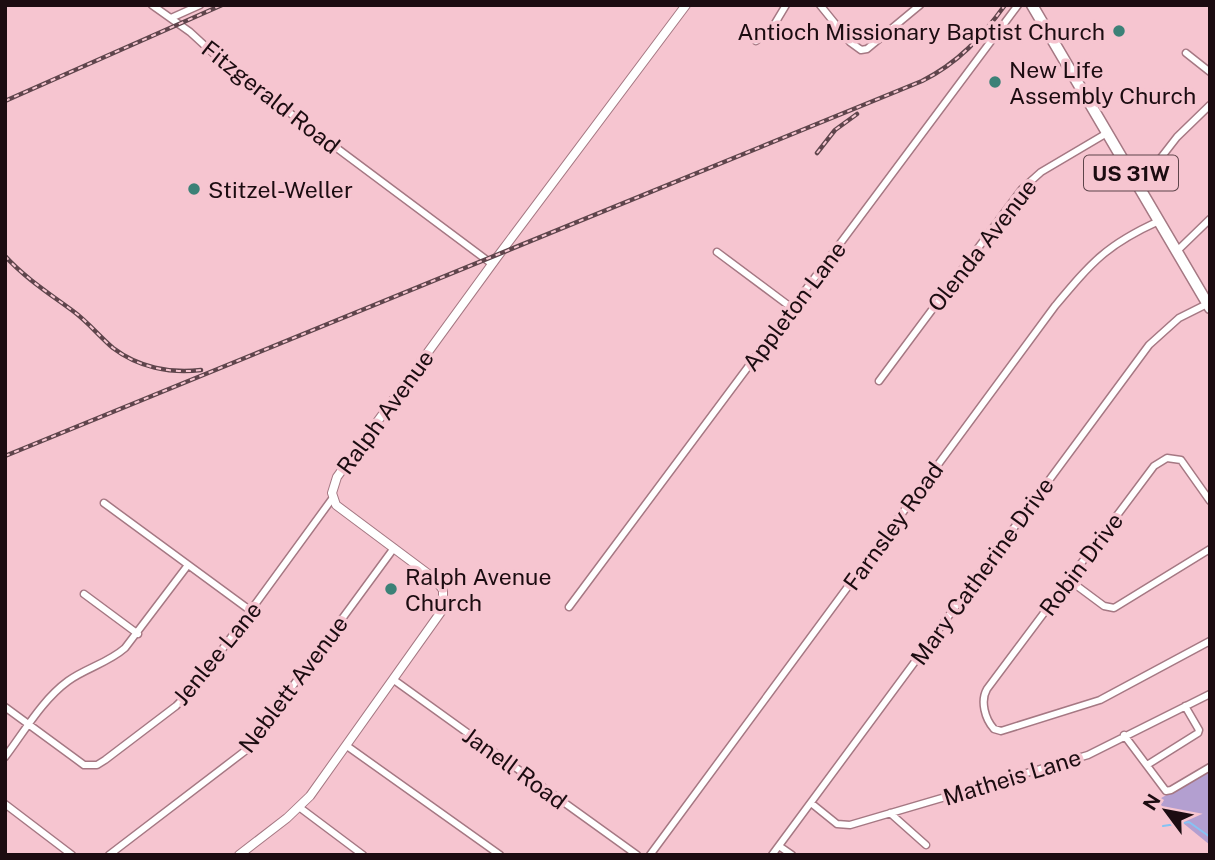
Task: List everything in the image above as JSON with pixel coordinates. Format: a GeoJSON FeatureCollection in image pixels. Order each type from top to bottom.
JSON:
{"type":"FeatureCollection","features":[{"type":"Feature","properties":{"kind":"main road","name":"US 31W"},"geometry":{"type":"LineString","coordinates":[[1032,5],[1208,306]]}},
{"type":"Feature","properties":{"kind":"street","name":"Fitzgerald Road"},"geometry":{"type":"LineString","coordinates":[[152,5],[227,66],[492,264]]}},
{"type":"Feature","properties":{"kind":"street"},"geometry":{"type":"LineString","coordinates":[[171,18],[200,5]]}},
{"type":"Feature","properties":{"kind":"street","name":"Ralph Avenue"},"geometry":{"type":"LineString","coordinates":[[239,855],[299,807],[347,746],[442,613],[445,599],[443,590],[435,579],[332,499],[333,485],[337,477],[686,5]]}},
{"type":"Feature","properties":{"kind":"street"},"geometry":{"type":"LineString","coordinates":[[756,41],[774,25],[786,5]]}},
{"type":"Feature","properties":{"kind":"street"},"geometry":{"type":"LineString","coordinates":[[820,5],[859,50],[867,49],[920,5]]}},
{"type":"Feature","properties":{"kind":"street","name":"Appleton Lane"},"geometry":{"type":"LineString","coordinates":[[569,607],[1018,5]]}},
{"type":"Feature","properties":{"kind":"street"},"geometry":{"type":"LineString","coordinates":[[1186,53],[1210,72]]}},
{"type":"Feature","properties":{"kind":"street"},"geometry":{"type":"LineString","coordinates":[[1139,186],[1177,137],[1210,105]]}},
{"type":"Feature","properties":{"kind":"street","name":"Olenda Avenue"},"geometry":{"type":"LineString","coordinates":[[879,381],[1022,189],[1041,172],[1107,132]]}},
{"type":"Feature","properties":{"kind":"street"},"geometry":{"type":"LineString","coordinates":[[1177,251],[1210,219]]}},
{"type":"Feature","properties":{"kind":"street","name":"Farnsley Road"},"geometry":{"type":"LineString","coordinates":[[650,855],[1055,306],[1101,254],[1120,240],[1159,221]]}},
{"type":"Feature","properties":{"kind":"street"},"geometry":{"type":"LineString","coordinates":[[717,252],[792,309]]}},
{"type":"Feature","properties":{"kind":"street","name":"Mary Catherine Drive"},"geometry":{"type":"LineString","coordinates":[[772,855],[1149,345],[1179,318],[1208,306]]}},
{"type":"Feature","properties":{"kind":"street","name":"Robin Drive"},"geometry":{"type":"LineString","coordinates":[[1210,501],[1185,463],[1171,457],[1161,460],[984,694],[983,702],[989,723],[1001,731],[1100,700],[1210,641]]}},
{"type":"Feature","properties":{"kind":"street","name":"Jenlee Lane"},"geometry":{"type":"LineString","coordinates":[[5,707],[84,765],[100,763],[183,700],[332,499]]}},
{"type":"Feature","properties":{"kind":"street"},"geometry":{"type":"LineString","coordinates":[[104,503],[251,611]]}},
{"type":"Feature","properties":{"kind":"street","name":"Neblett Avenue"},"geometry":{"type":"LineString","coordinates":[[109,855],[245,751],[394,548]]}},
{"type":"Feature","properties":{"kind":"street"},"geometry":{"type":"LineString","coordinates":[[1069,580],[1104,606],[1114,608],[1210,549]]}},
{"type":"Feature","properties":{"kind":"street"},"geometry":{"type":"LineString","coordinates":[[5,757],[59,688],[114,658],[138,634],[188,565]]}},
{"type":"Feature","properties":{"kind":"street"},"geometry":{"type":"LineString","coordinates":[[84,594],[138,634]]}},
{"type":"Feature","properties":{"kind":"street","name":"Janell Road"},"geometry":{"type":"LineString","coordinates":[[394,680],[636,855]]}},
{"type":"Feature","properties":{"kind":"street","name":"Matheis Lane"},"geometry":{"type":"LineString","coordinates":[[811,803],[841,826],[850,825],[1081,757],[1210,694]]}},
{"type":"Feature","properties":{"kind":"street"},"geometry":{"type":"LineString","coordinates":[[1147,765],[1198,733],[1199,730],[1185,706]]}},
{"type":"Feature","properties":{"kind":"street"},"geometry":{"type":"LineString","coordinates":[[1124,735],[1168,791],[1210,767]]}},
{"type":"Feature","properties":{"kind":"street"},"geometry":{"type":"LineString","coordinates":[[347,746],[500,855]]}},
{"type":"Feature","properties":{"kind":"street"},"geometry":{"type":"LineString","coordinates":[[5,804],[72,855]]}},
{"type":"Feature","properties":{"kind":"street"},"geometry":{"type":"LineString","coordinates":[[299,807],[361,854]]}},
{"type":"Feature","properties":{"kind":"street"},"geometry":{"type":"LineString","coordinates":[[890,813],[926,845]]}},
{"type":"Feature","properties":{"kind":"street"},"geometry":{"type":"LineString","coordinates":[[779,846],[792,855]]}},
{"type":"Feature","properties":{"kind":"shaded area"},"geometry":{"type":"Polygon","coordinates":[[[1210,770],[1210,845],[1156,801],[1210,770]]]}},
{"type":"Feature","properties":{"kind":"waterway"},"geometry":{"type":"LineString","coordinates":[[1163,826],[1189,822],[1210,837]]}},
{"type":"Feature","properties":{"kind":"railway"},"geometry":{"type":"LineString","coordinates":[[5,101],[222,5]]}},
{"type":"Feature","properties":{"kind":"railway"},"geometry":{"type":"LineString","coordinates":[[5,456],[922,81],[947,66],[968,48],[1005,5]]}},
{"type":"Feature","properties":{"kind":"railway"},"geometry":{"type":"LineString","coordinates":[[817,153],[835,130],[857,114]]}},
{"type":"Feature","properties":{"kind":"railway"},"geometry":{"type":"LineString","coordinates":[[5,256],[29,279],[78,315],[123,355],[155,368],[201,370]]}},
{"type":"Feature","properties":{"kind":"place","name":"Antioch Missionary Baptist Church"},"geometry":{"type":"Point","coordinates":[1119,31]}},
{"type":"Feature","properties":{"kind":"place","name":"New Life Assembly Church"},"geometry":{"type":"Point","coordinates":[995,82]}},
{"type":"Feature","properties":{"kind":"place","name":"Stitzel-Weller"},"geometry":{"type":"Point","coordinates":[194,189]}},
{"type":"Feature","properties":{"kind":"place","name":"Ralph Avenue Church"},"geometry":{"type":"Point","coordinates":[391,589]}}]}
